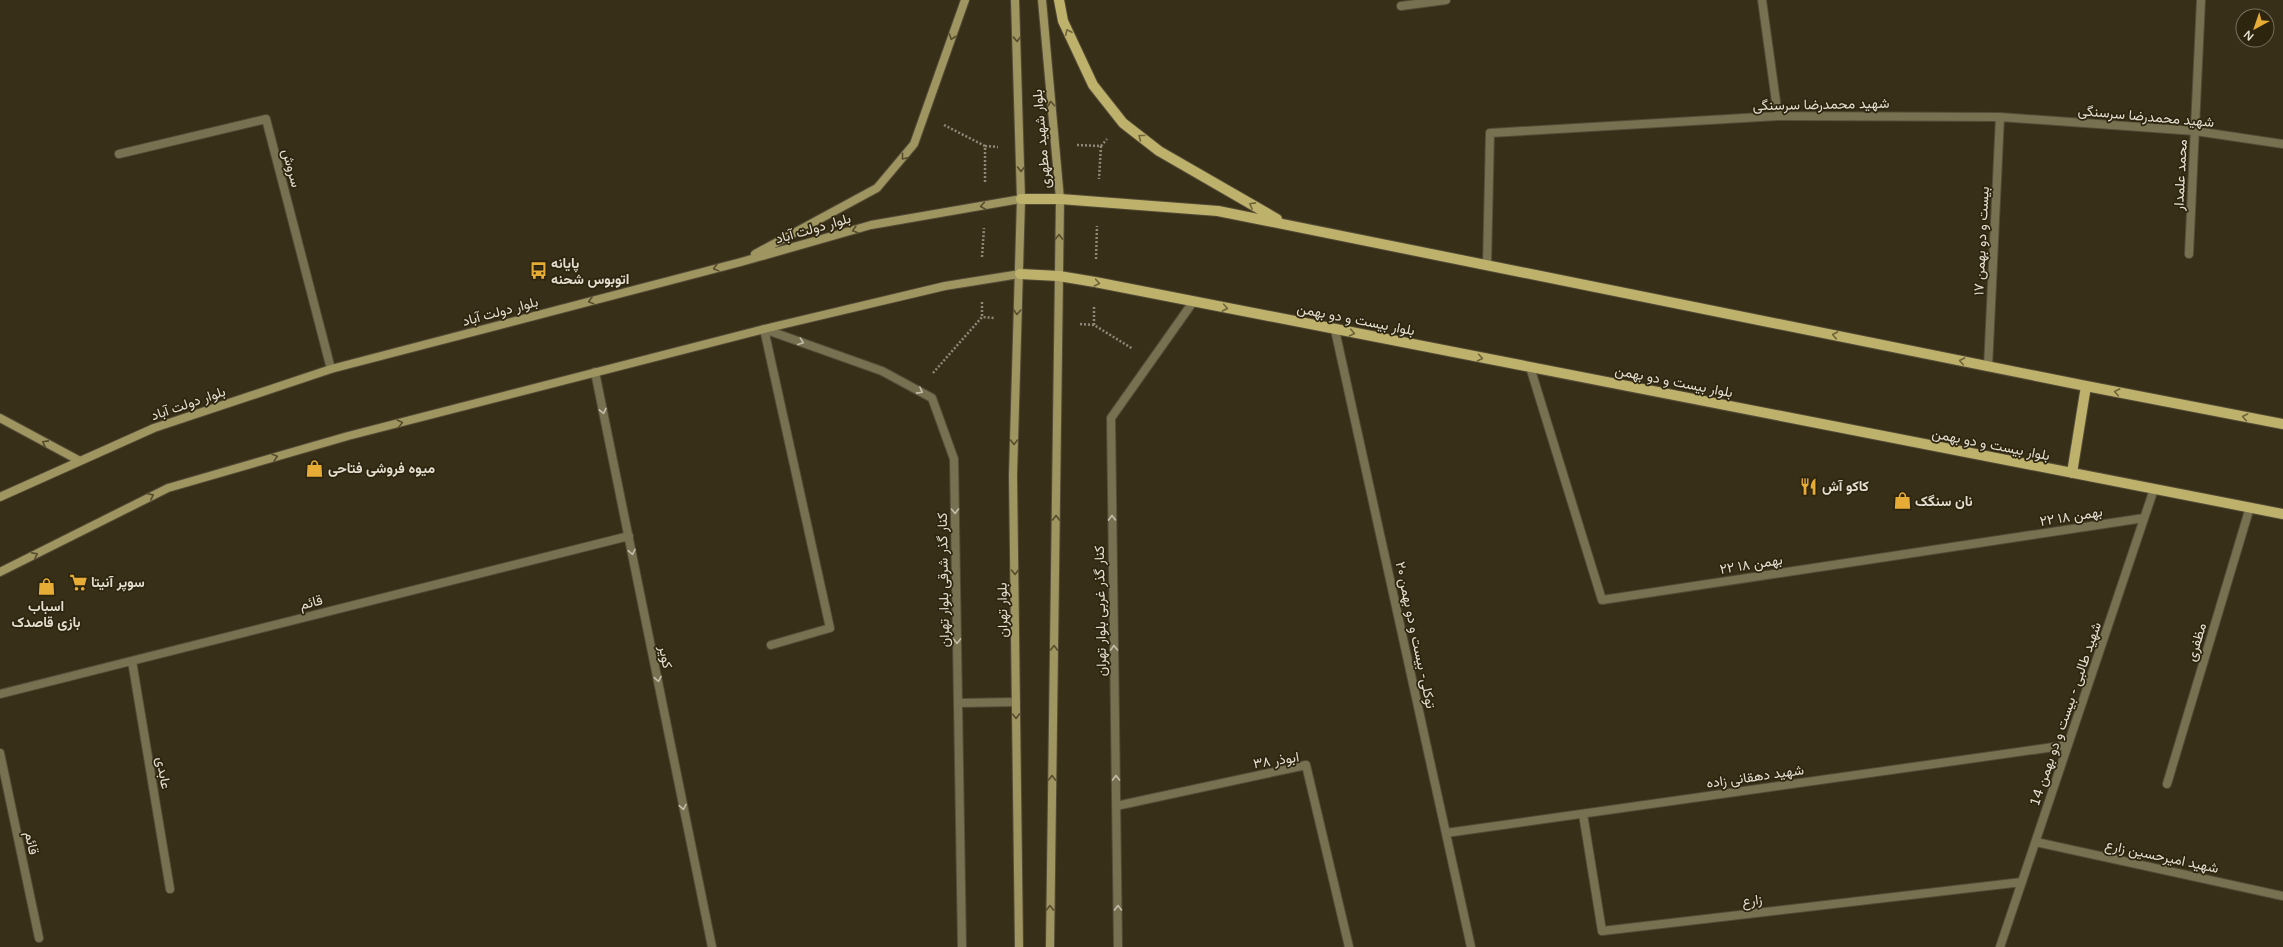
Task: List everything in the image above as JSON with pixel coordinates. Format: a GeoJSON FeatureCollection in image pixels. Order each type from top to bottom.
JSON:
{"type":"FeatureCollection","features":[{"type":"Feature","properties":{"kind":"main road"},"geometry":{"type":"LineString","coordinates":[[741,262],[877,188],[914,144],[965,0]]}},
{"type":"Feature","properties":{"kind":"main road","name":"بلوار شهید مطهری"},"geometry":{"type":"LineString","coordinates":[[1015,0],[1021,199],[1020,274]]}},
{"type":"Feature","properties":{"kind":"main road","name":"بلوار شهید مطهری"},"geometry":{"type":"LineString","coordinates":[[1042,0],[1060,199],[1059,276]]}},
{"type":"Feature","properties":{"kind":"main road"},"geometry":{"type":"LineString","coordinates":[[1058,0],[1063,21],[1094,86],[1122,123],[1159,151],[1286,224]]}},
{"type":"Feature","properties":{"kind":"main road"},"geometry":{"type":"LineString","coordinates":[[1021,199],[1060,199],[1218,211],[2086,386],[2283,424]]}},
{"type":"Feature","properties":{"kind":"main road","name":"بلوار دولت آباد"},"geometry":{"type":"LineString","coordinates":[[0,497],[154,428],[332,369],[741,262],[871,225],[1021,199]]}},
{"type":"Feature","properties":{"kind":"main road"},"geometry":{"type":"LineString","coordinates":[[0,572],[168,488],[348,436],[764,329],[945,286],[1020,274]]}},
{"type":"Feature","properties":{"kind":"main road","name":"بلوار بیست و دو بهمن"},"geometry":{"type":"LineString","coordinates":[[1020,274],[1059,276],[2283,514]]}},
{"type":"Feature","properties":{"kind":"main road","name":"بلوار تهران"},"geometry":{"type":"LineString","coordinates":[[1019,947],[1013,475],[1020,274]]}},
{"type":"Feature","properties":{"kind":"main road"},"geometry":{"type":"LineString","coordinates":[[1050,947],[1059,276]]}},
{"type":"Feature","properties":{"kind":"main road"},"geometry":{"type":"LineString","coordinates":[[2072,474],[2086,386]]}},
{"type":"Feature","properties":{"kind":"main road"},"geometry":{"type":"LineString","coordinates":[[0,418],[80,461]]}},
{"type":"Feature","properties":{"kind":"street"},"geometry":{"type":"LineString","coordinates":[[1400,6],[1446,0]]}},
{"type":"Feature","properties":{"kind":"street"},"geometry":{"type":"LineString","coordinates":[[1762,0],[1778,116]]}},
{"type":"Feature","properties":{"kind":"street","name":"محمد علمدار"},"geometry":{"type":"LineString","coordinates":[[2189,254],[2201,0]]}},
{"type":"Feature","properties":{"kind":"street","name":"شهید محمدرضا سرسنگی"},"geometry":{"type":"LineString","coordinates":[[1487,265],[1490,133],[1778,116],[2000,116],[2195,132],[2283,144]]}},
{"type":"Feature","properties":{"kind":"street","name":"بیست و دو بهمن ۱۷"},"geometry":{"type":"LineString","coordinates":[[1988,366],[2000,116]]}},
{"type":"Feature","properties":{"kind":"street","name":"سروش"},"geometry":{"type":"LineString","coordinates":[[119,154],[266,119],[332,369]]}},
{"type":"Feature","properties":{"kind":"street","name":"کنار گذر غربی بلوار تهران"},"geometry":{"type":"LineString","coordinates":[[1118,947],[1111,418],[1193,302]]}},
{"type":"Feature","properties":{"kind":"street"},"geometry":{"type":"LineString","coordinates":[[764,329],[830,628],[771,645]]}},
{"type":"Feature","properties":{"kind":"street","name":"کنار گذر شرقی بلوار تهران"},"geometry":{"type":"LineString","coordinates":[[764,329],[882,371],[932,398],[954,459],[962,947]]}},
{"type":"Feature","properties":{"kind":"street","name":"توکلی- بیست و دو بهمن ۲۰"},"geometry":{"type":"LineString","coordinates":[[1335,330],[1471,947]]}},
{"type":"Feature","properties":{"kind":"street","name":"۲۲ بهمن ۱۸"},"geometry":{"type":"LineString","coordinates":[[1530,367],[1602,600],[2144,518]]}},
{"type":"Feature","properties":{"kind":"street","name":"کویر"},"geometry":{"type":"LineString","coordinates":[[595,372],[712,947]]}},
{"type":"Feature","properties":{"kind":"street","name":"شهید طالبی - بیست و دو بهمن 14"},"geometry":{"type":"LineString","coordinates":[[2000,947],[2154,489]]}},
{"type":"Feature","properties":{"kind":"street","name":"مظفری"},"geometry":{"type":"LineString","coordinates":[[2167,784],[2250,507]]}},
{"type":"Feature","properties":{"kind":"street","name":"قائم"},"geometry":{"type":"LineString","coordinates":[[0,694],[629,536]]}},
{"type":"Feature","properties":{"kind":"street","name":"عابدی"},"geometry":{"type":"LineString","coordinates":[[132,661],[170,889]]}},
{"type":"Feature","properties":{"kind":"street"},"geometry":{"type":"LineString","coordinates":[[958,703],[1016,702]]}},
{"type":"Feature","properties":{"kind":"street","name":"شهید دهقانی زاده"},"geometry":{"type":"LineString","coordinates":[[1446,833],[2068,745]]}},
{"type":"Feature","properties":{"kind":"street","name":"قائم"},"geometry":{"type":"LineString","coordinates":[[0,753],[38,938]]}},
{"type":"Feature","properties":{"kind":"street","name":"۳۸ ابوذر"},"geometry":{"type":"LineString","coordinates":[[1116,806],[1306,765],[1349,947]]}},
{"type":"Feature","properties":{"kind":"street","name":"زارع"},"geometry":{"type":"LineString","coordinates":[[1583,814],[1602,931],[2022,882]]}},
{"type":"Feature","properties":{"kind":"street","name":"شهید امیرحسین زارع"},"geometry":{"type":"LineString","coordinates":[[2036,842],[2283,896]]}},
{"type":"Feature","properties":{"kind":"place","name":"پایانه اتوبوس شحنه"},"geometry":{"type":"Point","coordinates":[538,271]}},
{"type":"Feature","properties":{"kind":"place","name":"میوه فروشی فتاحی"},"geometry":{"type":"Point","coordinates":[315,468]}},
{"type":"Feature","properties":{"kind":"place","name":"کاکو آش"},"geometry":{"type":"Point","coordinates":[1809,486]}},
{"type":"Feature","properties":{"kind":"place","name":"نان سنگک"},"geometry":{"type":"Point","coordinates":[1902,501]}},
{"type":"Feature","properties":{"kind":"place","name":"سوپر آنیتا"},"geometry":{"type":"Point","coordinates":[78,582]}},
{"type":"Feature","properties":{"kind":"place","name":"اسباب بازی قاصدک"},"geometry":{"type":"Point","coordinates":[46,586]}}]}
